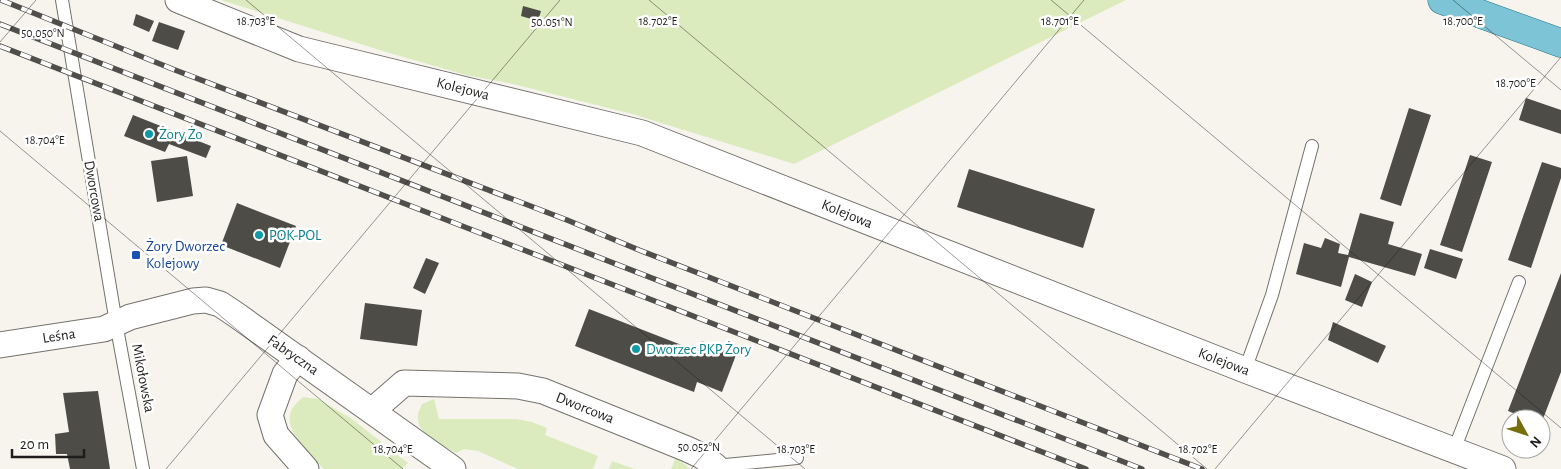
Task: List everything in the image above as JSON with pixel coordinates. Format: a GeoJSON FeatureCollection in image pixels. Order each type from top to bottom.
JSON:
{"type":"FeatureCollection","features":[{"type":"Feature","properties":{"kind":"main road"},"geometry":{"type":"LineString","coordinates":[[1442,0],[1561,43]]}},
{"type":"Feature","properties":{"kind":"street","name":"Kolejowa"},"geometry":{"type":"LineString","coordinates":[[178,0],[299,49],[642,133],[1245,370],[1503,469]]}},
{"type":"Feature","properties":{"kind":"street","name":"Fabryczna"},"geometry":{"type":"LineString","coordinates":[[116,323],[130,316],[193,301],[206,300],[220,304],[453,469]]}},
{"type":"Feature","properties":{"kind":"street","name":"Leśna"},"geometry":{"type":"LineString","coordinates":[[0,345],[104,329],[116,323]]}},
{"type":"Feature","properties":{"kind":"street"},"geometry":{"type":"LineString","coordinates":[[298,358],[285,374],[270,415],[276,435],[306,469]]}},
{"type":"Feature","properties":{"kind":"street","name":"Dworcowa"},"geometry":{"type":"LineString","coordinates":[[372,410],[404,383],[521,386],[543,391],[687,449],[702,456],[715,467]]}},
{"type":"Feature","properties":{"kind":"lane","name":"Dworcowa"},"geometry":{"type":"LineString","coordinates":[[62,0],[116,323]]}},
{"type":"Feature","properties":{"kind":"lane"},"geometry":{"type":"LineString","coordinates":[[1245,370],[1272,295],[1312,146]]}},
{"type":"Feature","properties":{"kind":"lane"},"geometry":{"type":"LineString","coordinates":[[1454,450],[1519,282]]}},
{"type":"Feature","properties":{"kind":"lane","name":"Mikołowska"},"geometry":{"type":"LineString","coordinates":[[116,323],[143,469]]}},
{"type":"Feature","properties":{"kind":"lane","name":"Dworcowa"},"geometry":{"type":"LineString","coordinates":[[715,467],[797,458]]}},
{"type":"Feature","properties":{"kind":"green space"},"geometry":{"type":"Polygon","coordinates":[[[221,0],[1126,0],[794,164],[632,114],[513,84],[466,75],[221,0]]]}},
{"type":"Feature","properties":{"kind":"green space"},"geometry":{"type":"Polygon","coordinates":[[[303,397],[318,399],[352,419],[408,463],[402,469],[324,469],[298,440],[290,423],[290,414],[294,406],[303,397]]]}},
{"type":"Feature","properties":{"kind":"green space"},"geometry":{"type":"Polygon","coordinates":[[[434,399],[439,419],[516,419],[532,422],[547,428],[545,435],[598,456],[593,469],[518,469],[478,451],[464,449],[456,453],[431,438],[425,433],[418,422],[418,414],[422,404],[434,399]]]}},
{"type":"Feature","properties":{"kind":"green space"},"geometry":{"type":"Polygon","coordinates":[[[676,457],[690,469],[671,469],[676,457]]]}},
{"type":"Feature","properties":{"kind":"green space"},"geometry":{"type":"Polygon","coordinates":[[[612,461],[635,469],[609,469],[612,461]]]}},
{"type":"Feature","properties":{"kind":"building"},"geometry":{"type":"Polygon","coordinates":[[[523,6],[541,11],[538,21],[521,16],[523,6]]]}},
{"type":"Feature","properties":{"kind":"building"},"geometry":{"type":"Polygon","coordinates":[[[136,14],[154,21],[149,32],[133,25],[136,14]]]}},
{"type":"Feature","properties":{"kind":"building"},"geometry":{"type":"Polygon","coordinates":[[[159,22],[185,31],[178,50],[152,41],[159,22]]]}},
{"type":"Feature","properties":{"kind":"building"},"geometry":{"type":"Polygon","coordinates":[[[1526,98],[1561,110],[1561,134],[1519,120],[1526,98]]]}},
{"type":"Feature","properties":{"kind":"building"},"geometry":{"type":"Polygon","coordinates":[[[1409,108],[1431,115],[1401,206],[1380,199],[1409,108]]]}},
{"type":"Feature","properties":{"kind":"building","name":"Żory Żo"},"geometry":{"type":"Polygon","coordinates":[[[133,115],[211,146],[206,158],[169,144],[165,152],[124,136],[133,115]]]}},
{"type":"Feature","properties":{"kind":"building"},"geometry":{"type":"Polygon","coordinates":[[[1470,155],[1492,162],[1462,252],[1440,245],[1470,155]]]}},
{"type":"Feature","properties":{"kind":"building"},"geometry":{"type":"Polygon","coordinates":[[[187,156],[193,196],[157,202],[151,161],[187,156]]]}},
{"type":"Feature","properties":{"kind":"building"},"geometry":{"type":"Polygon","coordinates":[[[1542,162],[1561,168],[1561,178],[1531,268],[1508,260],[1542,162]]]}},
{"type":"Feature","properties":{"kind":"building"},"geometry":{"type":"Polygon","coordinates":[[[969,169],[1095,209],[1083,248],[957,207],[969,169]]]}},
{"type":"Feature","properties":{"kind":"building","name":"POK-POL"},"geometry":{"type":"Polygon","coordinates":[[[237,203],[296,226],[280,268],[221,245],[237,203]]]}},
{"type":"Feature","properties":{"kind":"building"},"geometry":{"type":"Polygon","coordinates":[[[1360,213],[1394,222],[1388,244],[1422,254],[1415,276],[1349,257],[1341,287],[1296,274],[1304,243],[1321,248],[1325,238],[1340,244],[1338,253],[1348,255],[1360,213]]]}},
{"type":"Feature","properties":{"kind":"building"},"geometry":{"type":"Polygon","coordinates":[[[1430,249],[1463,259],[1456,279],[1424,268],[1430,249]]]}},
{"type":"Feature","properties":{"kind":"building"},"geometry":{"type":"Polygon","coordinates":[[[426,258],[439,263],[425,294],[413,288],[426,258]]]}},
{"type":"Feature","properties":{"kind":"building"},"geometry":{"type":"Polygon","coordinates":[[[1561,273],[1561,372],[1547,409],[1509,409],[1561,273]]]}},
{"type":"Feature","properties":{"kind":"building"},"geometry":{"type":"Polygon","coordinates":[[[1355,274],[1372,282],[1362,307],[1345,300],[1355,274]]]}},
{"type":"Feature","properties":{"kind":"building"},"geometry":{"type":"Polygon","coordinates":[[[365,303],[422,310],[417,346],[360,339],[365,303]]]}},
{"type":"Feature","properties":{"kind":"building","name":"Dworzec PKP Żory"},"geometry":{"type":"Polygon","coordinates":[[[589,309],[697,351],[702,341],[736,355],[722,392],[697,382],[694,392],[575,346],[589,309]]]}},
{"type":"Feature","properties":{"kind":"building"},"geometry":{"type":"Polygon","coordinates":[[[1333,322],[1386,346],[1378,363],[1328,340],[1333,322]]]}},
{"type":"Feature","properties":{"kind":"building"},"geometry":{"type":"Polygon","coordinates":[[[98,391],[110,469],[70,469],[67,454],[56,454],[55,434],[69,432],[63,393],[98,391]]]}},
{"type":"Feature","properties":{"kind":"railway"},"geometry":{"type":"LineString","coordinates":[[1,0],[175,70],[567,220],[639,250],[1202,469]]}},
{"type":"Feature","properties":{"kind":"railway"},"geometry":{"type":"LineString","coordinates":[[0,24],[1142,469]]}},
{"type":"Feature","properties":{"kind":"railway"},"geometry":{"type":"LineString","coordinates":[[0,46],[1086,469]]}},
{"type":"Feature","properties":{"kind":"place","name":"Żory Żo"},"geometry":{"type":"Point","coordinates":[149,134]}},
{"type":"Feature","properties":{"kind":"place","name":"POK-POL"},"geometry":{"type":"Point","coordinates":[259,235]}},
{"type":"Feature","properties":{"kind":"place","name":"Żory Dworzec Kolejowy"},"geometry":{"type":"Point","coordinates":[136,255]}},
{"type":"Feature","properties":{"kind":"place","name":"Dworzec PKP Żory"},"geometry":{"type":"Point","coordinates":[636,349]}}]}
